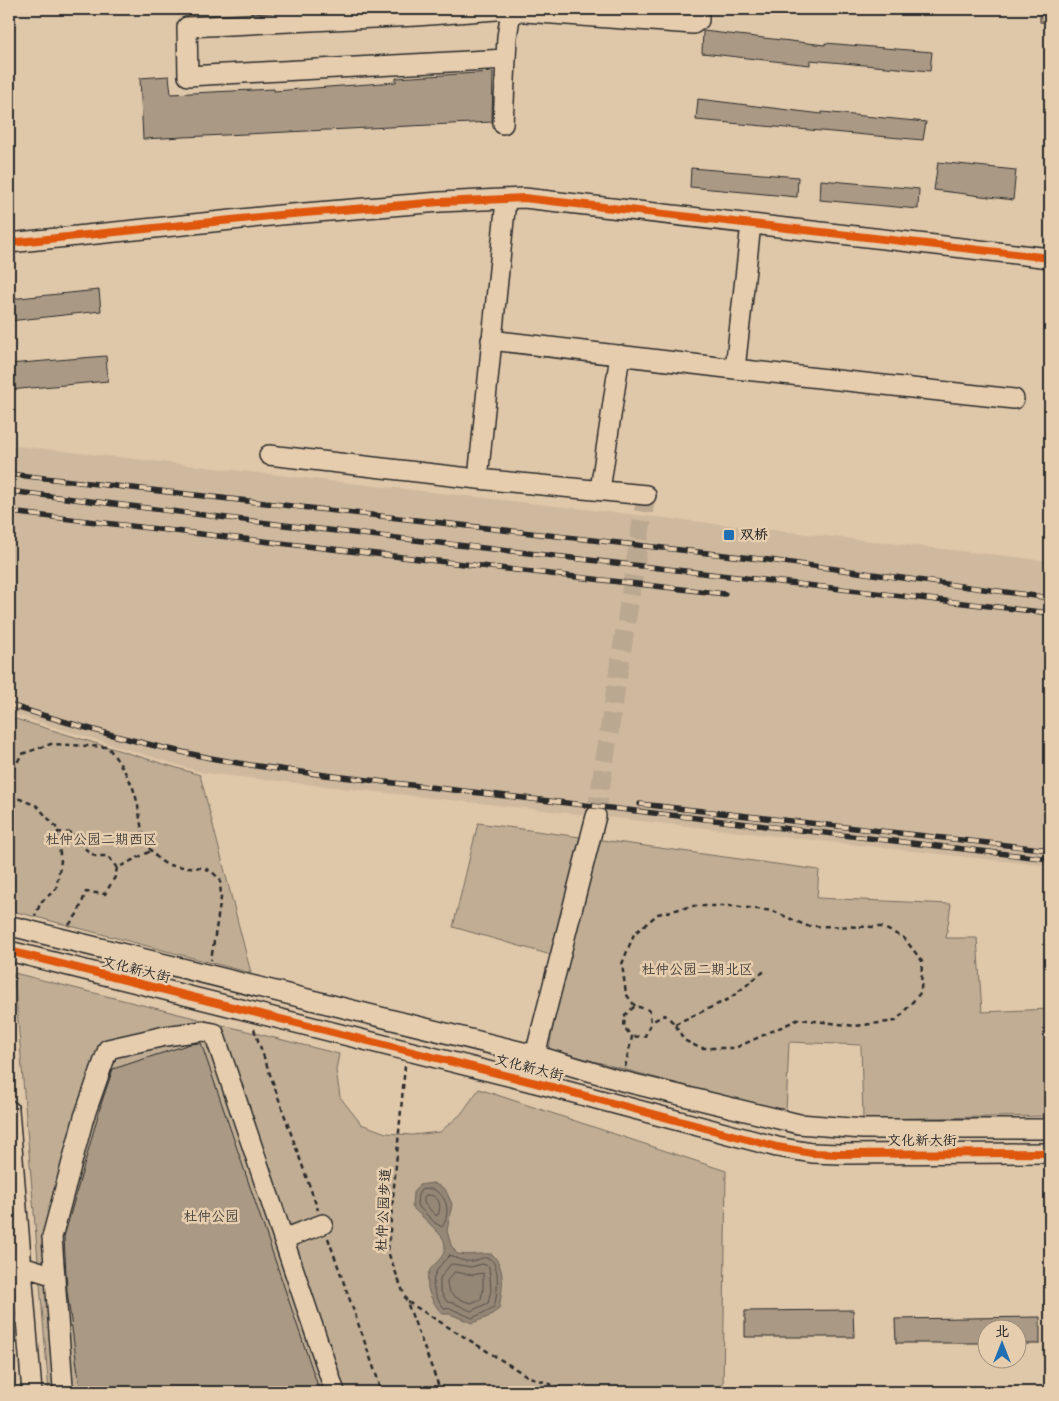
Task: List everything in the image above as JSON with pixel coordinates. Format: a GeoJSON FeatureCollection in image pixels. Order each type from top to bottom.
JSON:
{"type":"FeatureCollection","features":[{"type":"Feature","properties":{"kind":"street"},"geometry":{"type":"LineString","coordinates":[[506,59],[188,76],[187,27],[415,12],[510,9],[511,11],[693,24],[699,20],[699,9]]}},
{"type":"Feature","properties":{"kind":"street"},"geometry":{"type":"LineString","coordinates":[[503,124],[506,59],[511,11]]}},
{"type":"Feature","properties":{"kind":"street"},"geometry":{"type":"LineString","coordinates":[[9,243],[310,213],[440,202],[524,198],[1050,258]]}},
{"type":"Feature","properties":{"kind":"street"},"geometry":{"type":"LineString","coordinates":[[478,479],[506,200]]}},
{"type":"Feature","properties":{"kind":"street"},"geometry":{"type":"LineString","coordinates":[[736,369],[751,224]]}},
{"type":"Feature","properties":{"kind":"street"},"geometry":{"type":"LineString","coordinates":[[491,340],[1014,399]]}},
{"type":"Feature","properties":{"kind":"street"},"geometry":{"type":"LineString","coordinates":[[600,490],[620,355]]}},
{"type":"Feature","properties":{"kind":"street"},"geometry":{"type":"LineString","coordinates":[[269,455],[646,496]]}},
{"type":"Feature","properties":{"kind":"street"},"geometry":{"type":"LineString","coordinates":[[535,1055],[596,816]]}},
{"type":"Feature","properties":{"kind":"street","name":"文化新大街"},"geometry":{"type":"LineString","coordinates":[[9,927],[535,1055],[622,1081],[799,1124],[864,1129],[1050,1128]]}},
{"type":"Feature","properties":{"kind":"street","name":"文化新大街"},"geometry":{"type":"LineString","coordinates":[[9,951],[544,1084],[777,1147],[812,1153],[1050,1153]]}},
{"type":"Feature","properties":{"kind":"street"},"geometry":{"type":"LineString","coordinates":[[66,1392],[63,1388],[52,1237],[84,1117],[108,1048],[203,1030],[214,1034],[335,1392]]}},
{"type":"Feature","properties":{"kind":"street"},"geometry":{"type":"LineString","coordinates":[[9,1110],[22,1266],[17,1319],[32,1392]]}},
{"type":"Feature","properties":{"kind":"street"},"geometry":{"type":"LineString","coordinates":[[283,1239],[323,1224]]}},
{"type":"Feature","properties":{"kind":"street"},"geometry":{"type":"LineString","coordinates":[[22,1266],[55,1276]]}},
{"type":"Feature","properties":{"kind":"path"},"geometry":{"type":"LineString","coordinates":[[57,832],[74,833],[83,847],[94,856],[108,856],[117,868],[115,877],[105,894],[86,892],[78,913],[66,929],[44,934],[32,922],[41,902],[56,889],[61,861],[56,827],[37,806],[10,795],[11,773],[22,754],[52,744],[108,747],[124,770],[135,793],[139,817],[147,846],[151,851],[162,862],[183,868],[208,869],[220,879],[221,898],[208,976]]}},
{"type":"Feature","properties":{"kind":"path"},"geometry":{"type":"LineString","coordinates":[[117,868],[151,851]]}},
{"type":"Feature","properties":{"kind":"path"},"geometry":{"type":"LineString","coordinates":[[632,1037],[644,1036],[652,1022],[664,1015],[675,1024],[684,1040],[700,1048],[736,1048],[798,1019],[855,1026],[896,1021],[921,992],[922,961],[904,938],[882,927],[807,926],[772,911],[733,906],[693,906],[658,914],[634,934],[622,964],[626,994],[635,1006],[649,1010],[652,1022]]}},
{"type":"Feature","properties":{"kind":"path"},"geometry":{"type":"LineString","coordinates":[[675,1024],[729,999],[767,969]]}},
{"type":"Feature","properties":{"kind":"path"},"geometry":{"type":"LineString","coordinates":[[632,1037],[624,1027],[625,1015],[635,1006]]}},
{"type":"Feature","properties":{"kind":"path"},"geometry":{"type":"LineString","coordinates":[[247,1011],[377,1377],[380,1392]]}},
{"type":"Feature","properties":{"kind":"path"},"geometry":{"type":"LineString","coordinates":[[622,1081],[632,1037]]}},
{"type":"Feature","properties":{"kind":"path"},"geometry":{"type":"LineString","coordinates":[[407,1301],[527,1376],[578,1392]]}},
{"type":"Feature","properties":{"kind":"shaded area"},"geometry":{"type":"Polygon","coordinates":[[[9,445],[1050,561],[1050,866],[204,773],[9,713],[9,445]]]}},
{"type":"Feature","properties":{"kind":"green space","name":"杜仲公园二期西区"},"geometry":{"type":"Polygon","coordinates":[[[9,717],[200,775],[251,973],[9,910],[9,717]]]}},
{"type":"Feature","properties":{"kind":"green space","name":"杜仲公园二期北区"},"geometry":{"type":"Polygon","coordinates":[[[478,823],[819,870],[817,898],[951,904],[946,938],[977,938],[982,1012],[1050,1009],[1050,1116],[863,1119],[861,1045],[789,1042],[786,1113],[549,1049],[565,959],[453,927],[478,823]]]}},
{"type":"Feature","properties":{"kind":"green space","name":"杜仲公园"},"geometry":{"type":"Polygon","coordinates":[[[14,973],[339,1054],[336,1070],[340,1097],[361,1124],[386,1133],[412,1135],[440,1132],[461,1114],[479,1089],[726,1171],[723,1392],[49,1392],[14,973]]]}},
{"type":"Feature","properties":{"kind":"water"},"geometry":{"type":"Polygon","coordinates":[[[433,1183],[445,1189],[452,1204],[447,1231],[451,1245],[457,1254],[492,1254],[497,1260],[502,1273],[499,1309],[488,1317],[472,1323],[450,1314],[442,1314],[429,1291],[428,1275],[444,1252],[444,1241],[435,1229],[412,1207],[413,1193],[419,1185],[433,1183]]]}},
{"type":"Feature","properties":{"kind":"building"},"geometry":{"type":"Polygon","coordinates":[[[1040,9],[1050,9],[1050,23],[1040,22],[1040,9]]]}},
{"type":"Feature","properties":{"kind":"building"},"geometry":{"type":"Polygon","coordinates":[[[703,31],[825,45],[825,43],[932,52],[930,71],[810,60],[810,65],[702,53],[703,31]]]}},
{"type":"Feature","properties":{"kind":"building"},"geometry":{"type":"Polygon","coordinates":[[[493,72],[492,122],[143,139],[140,78],[169,76],[171,94],[274,89],[274,91],[396,82],[396,78],[493,72]]]}},
{"type":"Feature","properties":{"kind":"building"},"geometry":{"type":"Polygon","coordinates":[[[698,99],[822,114],[822,112],[926,122],[923,140],[696,120],[698,99]]]}},
{"type":"Feature","properties":{"kind":"building"},"geometry":{"type":"Polygon","coordinates":[[[938,162],[1016,170],[1013,200],[934,190],[938,162]]]}},
{"type":"Feature","properties":{"kind":"building"},"geometry":{"type":"Polygon","coordinates":[[[691,168],[798,177],[797,197],[690,187],[691,168]]]}},
{"type":"Feature","properties":{"kind":"building"},"geometry":{"type":"Polygon","coordinates":[[[821,180],[919,189],[918,209],[820,200],[821,180]]]}},
{"type":"Feature","properties":{"kind":"building"},"geometry":{"type":"Polygon","coordinates":[[[99,290],[101,311],[9,321],[9,299],[99,290]]]}},
{"type":"Feature","properties":{"kind":"building"},"geometry":{"type":"Polygon","coordinates":[[[106,356],[108,381],[9,390],[9,364],[106,356]]]}},
{"type":"Feature","properties":{"kind":"building"},"geometry":{"type":"Polygon","coordinates":[[[201,1043],[320,1392],[83,1392],[79,1381],[67,1291],[64,1237],[102,1101],[113,1069],[190,1044],[201,1043]]]}},
{"type":"Feature","properties":{"kind":"building"},"geometry":{"type":"Polygon","coordinates":[[[853,1310],[854,1337],[745,1337],[745,1311],[853,1310]]]}},
{"type":"Feature","properties":{"kind":"building"},"geometry":{"type":"Polygon","coordinates":[[[1040,1317],[1040,1344],[1026,1344],[1026,1318],[976,1318],[976,1343],[896,1343],[895,1319],[1040,1317]]]}},
{"type":"Feature","properties":{"kind":"tunnel"},"geometry":{"type":"LineString","coordinates":[[596,816],[646,495]]}},
{"type":"Feature","properties":{"kind":"railway"},"geometry":{"type":"LineString","coordinates":[[9,474],[769,560],[1050,598]]}},
{"type":"Feature","properties":{"kind":"railway"},"geometry":{"type":"LineString","coordinates":[[9,491],[284,525],[1050,613]]}},
{"type":"Feature","properties":{"kind":"railway"},"geometry":{"type":"LineString","coordinates":[[9,512],[725,594]]}},
{"type":"Feature","properties":{"kind":"railway"},"geometry":{"type":"LineString","coordinates":[[9,705],[151,745],[209,758],[260,766],[1050,859]]}},
{"type":"Feature","properties":{"kind":"railway"},"geometry":{"type":"LineString","coordinates":[[640,804],[1050,850]]}},
{"type":"Feature","properties":{"kind":"cycle path"},"geometry":{"type":"LineString","coordinates":[[9,243],[280,215],[440,202],[524,198],[1050,258]]}},
{"type":"Feature","properties":{"kind":"cycle path"},"geometry":{"type":"LineString","coordinates":[[9,951],[544,1085],[777,1147],[812,1153],[839,1154],[1050,1153]]}},
{"type":"Feature","properties":{"kind":"place","name":"双桥"},"geometry":{"type":"Point","coordinates":[729,535]}}]}
